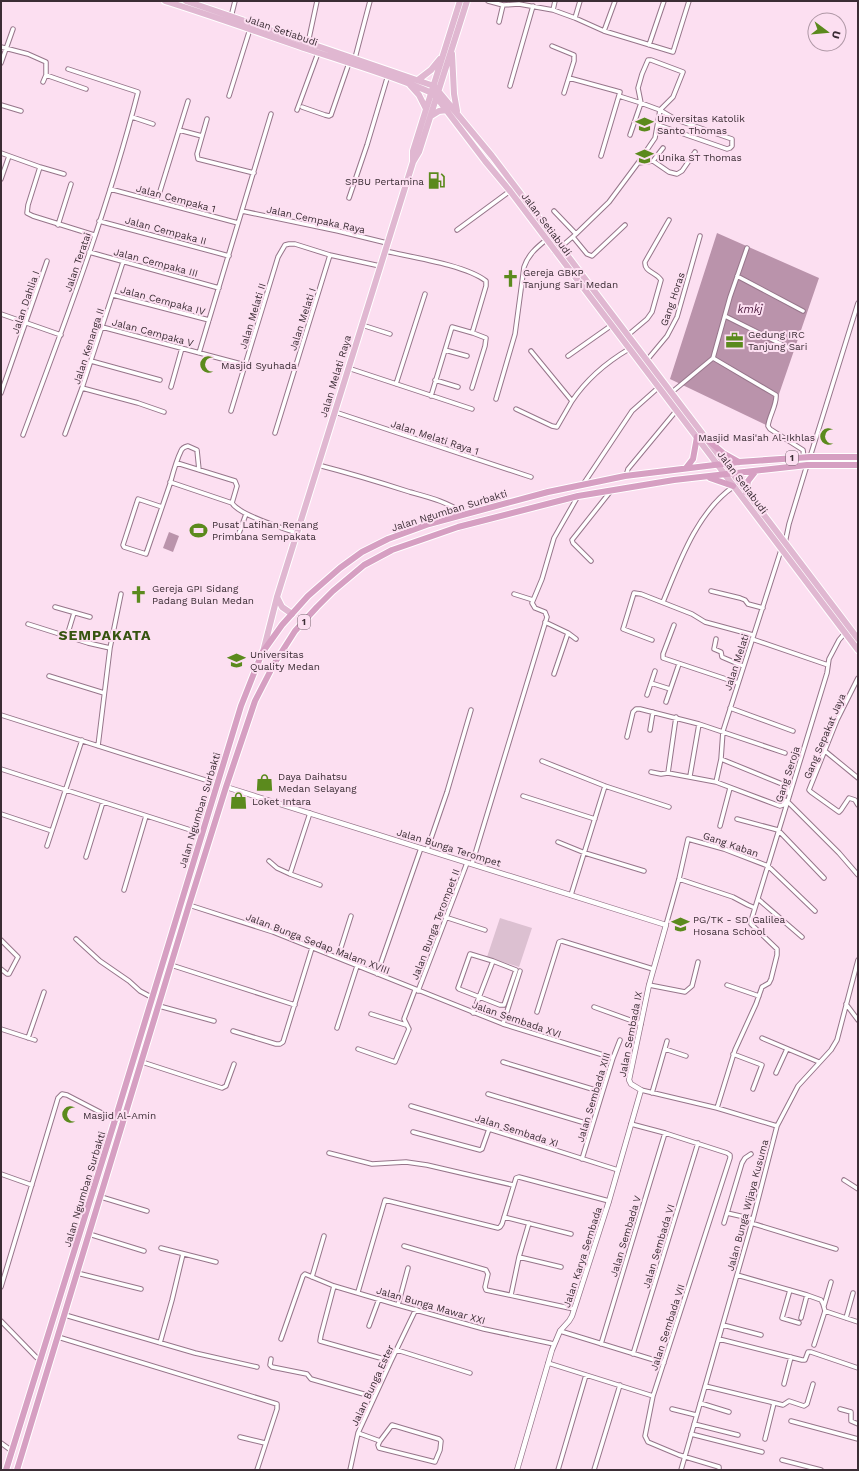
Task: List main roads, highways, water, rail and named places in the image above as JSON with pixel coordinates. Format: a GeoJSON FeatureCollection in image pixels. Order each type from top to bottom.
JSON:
{"type":"FeatureCollection","features":[{"type":"Feature","properties":{"kind":"highway"},"geometry":{"type":"LineString","coordinates":[[686,468],[693,459],[697,437]]}},
{"type":"Feature","properties":{"kind":"highway"},"geometry":{"type":"LineString","coordinates":[[709,441],[723,453],[739,462]]}},
{"type":"Feature","properties":{"kind":"highway","name":"1"},"geometry":{"type":"LineString","coordinates":[[726,464],[807,457],[858,457]]}},
{"type":"Feature","properties":{"kind":"highway","name":"Jalan Ngumban Surbakti"},"geometry":{"type":"LineString","coordinates":[[5,1467],[12,1451],[153,998],[241,706],[262,654],[282,625],[308,596],[340,568],[362,552],[388,539],[429,524],[584,484],[625,476],[726,464]]}},
{"type":"Feature","properties":{"kind":"highway","name":"1"},"geometry":{"type":"LineString","coordinates":[[724,475],[807,465],[858,465]]}},
{"type":"Feature","properties":{"kind":"highway"},"geometry":{"type":"LineString","coordinates":[[746,492],[748,481],[755,472]]}},
{"type":"Feature","properties":{"kind":"highway","name":"Jalan Ngumban Surbakti"},"geometry":{"type":"LineString","coordinates":[[17,1470],[226,787],[255,701],[274,664],[295,631],[316,607],[364,565],[392,550],[458,527],[578,496],[674,480],[724,475]]}},
{"type":"Feature","properties":{"kind":"highway"},"geometry":{"type":"LineString","coordinates":[[705,477],[724,482],[733,487]]}},
{"type":"Feature","properties":{"kind":"highway"},"geometry":{"type":"LineString","coordinates":[[456,517],[458,527]]}},
{"type":"Feature","properties":{"kind":"highway"},"geometry":{"type":"LineString","coordinates":[[27,1403],[37,1406]]}},
{"type":"Feature","properties":{"kind":"main road","name":"Jalan Setiabudi"},"geometry":{"type":"LineString","coordinates":[[165,1],[388,75],[432,93],[510,191],[858,650]]}},
{"type":"Feature","properties":{"kind":"main road","name":"Jalan Setiabudi"},"geometry":{"type":"LineString","coordinates":[[186,1],[418,80],[437,88],[492,156],[858,639]]}},
{"type":"Feature","properties":{"kind":"main road"},"geometry":{"type":"LineString","coordinates":[[437,88],[452,48],[460,1]]}},
{"type":"Feature","properties":{"kind":"main road"},"geometry":{"type":"LineString","coordinates":[[437,88],[443,55],[459,14],[467,1]]}},
{"type":"Feature","properties":{"kind":"main road"},"geometry":{"type":"LineString","coordinates":[[452,48],[454,94],[457,112]]}},
{"type":"Feature","properties":{"kind":"main road"},"geometry":{"type":"LineString","coordinates":[[418,80],[431,70],[443,55]]}},
{"type":"Feature","properties":{"kind":"main road"},"geometry":{"type":"LineString","coordinates":[[408,83],[418,95],[426,109]]}},
{"type":"Feature","properties":{"kind":"main road","name":"Jalan Melati Raya"},"geometry":{"type":"LineString","coordinates":[[413,162],[413,151],[426,109],[432,93],[437,88]]}},
{"type":"Feature","properties":{"kind":"main road","name":"Jalan Melati Raya"},"geometry":{"type":"LineString","coordinates":[[262,654],[277,596],[387,243],[413,162],[419,152],[437,98],[437,88]]}},
{"type":"Feature","properties":{"kind":"main road"},"geometry":{"type":"LineString","coordinates":[[431,116],[447,110]]}},
{"type":"Feature","properties":{"kind":"main road"},"geometry":{"type":"LineString","coordinates":[[486,161],[492,156]]}},
{"type":"Feature","properties":{"kind":"main road"},"geometry":{"type":"LineString","coordinates":[[629,349],[636,345]]}},
{"type":"Feature","properties":{"kind":"main road"},"geometry":{"type":"LineString","coordinates":[[277,596],[282,607],[292,614]]}},
{"type":"Feature","properties":{"kind":"main road"},"geometry":{"type":"LineString","coordinates":[[828,612],[834,607]]}},
{"type":"Feature","properties":{"kind":"water","name":"kmkj"},"geometry":{"type":"Polygon","coordinates":[[[717,233],[819,278],[768,426],[670,379],[717,233]]]}},
{"type":"Feature","properties":{"kind":"water"},"geometry":{"type":"Polygon","coordinates":[[[169,532],[179,536],[173,552],[163,548],[169,532]]]}},
{"type":"Feature","properties":{"kind":"place","name":"Unversitas Katolik Santo Thomas"},"geometry":{"type":"Point","coordinates":[644,124]}},
{"type":"Feature","properties":{"kind":"place","name":"Unika ST Thomas"},"geometry":{"type":"Point","coordinates":[645,157]}},
{"type":"Feature","properties":{"kind":"place","name":"SPBU Pertamina"},"geometry":{"type":"Point","coordinates":[437,181]}},
{"type":"Feature","properties":{"kind":"place","name":"Gereja GBKP Tanjung Sari Medan"},"geometry":{"type":"Point","coordinates":[510,278]}},
{"type":"Feature","properties":{"kind":"place","name":"Gedung IRC Tanjung Sari"},"geometry":{"type":"Point","coordinates":[735,340]}},
{"type":"Feature","properties":{"kind":"place","name":"Masjid Syuhada"},"geometry":{"type":"Point","coordinates":[208,365]}},
{"type":"Feature","properties":{"kind":"place","name":"Masjid Masi'ah Al-Ikhlas"},"geometry":{"type":"Point","coordinates":[828,437]}},
{"type":"Feature","properties":{"kind":"place","name":"Pusat Latihan Renang Primbana Sempakata"},"geometry":{"type":"Point","coordinates":[199,530]}},
{"type":"Feature","properties":{"kind":"place","name":"Gereja GPI Sidang Padang Bulan Medan"},"geometry":{"type":"Point","coordinates":[139,594]}},
{"type":"Feature","properties":{"kind":"place","name":"Universitas Quality Medan"},"geometry":{"type":"Point","coordinates":[237,660]}},
{"type":"Feature","properties":{"kind":"place","name":"Daya Daihatsu Medan Selayang"},"geometry":{"type":"Point","coordinates":[265,782]}},
{"type":"Feature","properties":{"kind":"place","name":"Loket Intara"},"geometry":{"type":"Point","coordinates":[239,801]}},
{"type":"Feature","properties":{"kind":"place","name":"PG/TK - SD Galilea Hosana School"},"geometry":{"type":"Point","coordinates":[680,925]}},
{"type":"Feature","properties":{"kind":"place","name":"Masjid Al-Amin"},"geometry":{"type":"Point","coordinates":[70,1115]}},
{"type":"Feature","properties":{"kind":"district","name":"SEMPAKATA"},"geometry":{"type":"Point","coordinates":[105,635]}}]}
